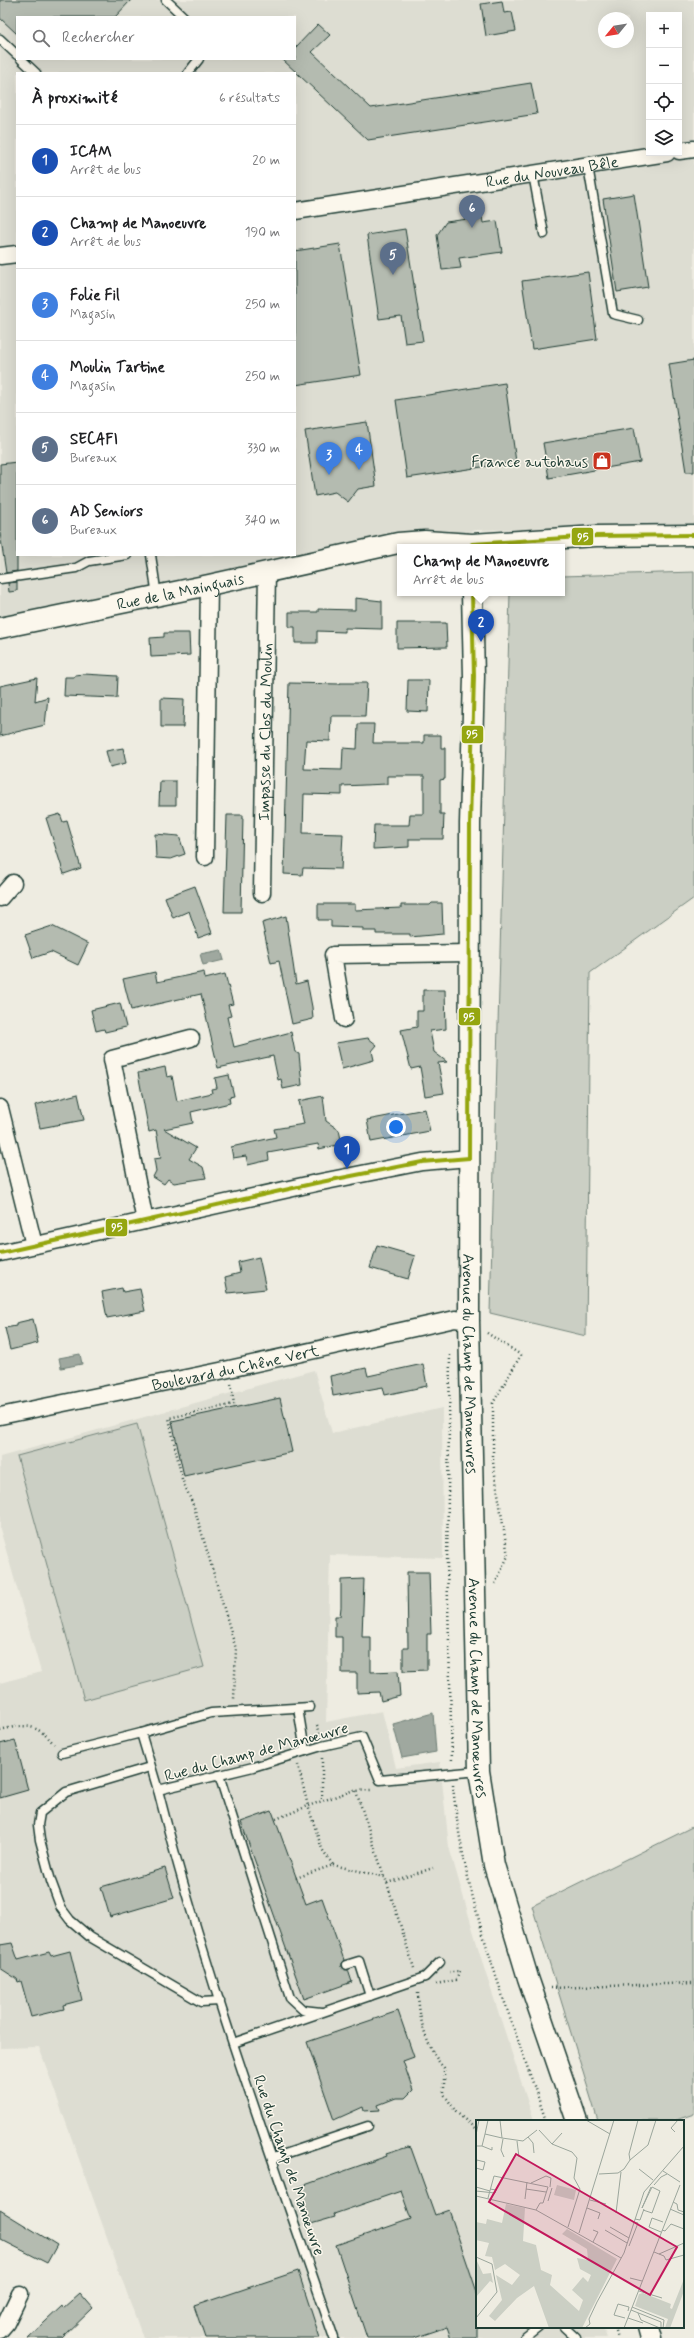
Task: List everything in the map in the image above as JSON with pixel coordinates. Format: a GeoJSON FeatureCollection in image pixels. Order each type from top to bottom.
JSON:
{"type":"FeatureCollection","features":[{"type":"Feature","properties":{"kind":"street"},"geometry":{"type":"LineString","coordinates":[[682,151],[694,149]]}},
{"type":"Feature","properties":{"kind":"street","name":"Rue du Nouveau Bêle"},"geometry":{"type":"LineString","coordinates":[[296,211],[649,156]]}},
{"type":"Feature","properties":{"kind":"street"},"geometry":{"type":"LineString","coordinates":[[0,256],[16,254]]}},
{"type":"Feature","properties":{"kind":"street","name":"Rue de la Mainguais"},"geometry":{"type":"LineString","coordinates":[[497,544],[596,536],[694,535]]}},
{"type":"Feature","properties":{"kind":"street","name":"Rue de la Mainguais"},"geometry":{"type":"LineString","coordinates":[[0,628],[209,585],[398,543],[425,541],[453,544]]}},
{"type":"Feature","properties":{"kind":"street","name":"Impasse du Clos du Moulin"},"geometry":{"type":"LineString","coordinates":[[262,893],[267,571]]}},
{"type":"Feature","properties":{"kind":"street"},"geometry":{"type":"LineString","coordinates":[[205,857],[209,585]]}},
{"type":"Feature","properties":{"kind":"street","name":"Avenue du Champ de Manœuvres"},"geometry":{"type":"LineString","coordinates":[[472,596],[474,676],[470,953],[469,1321],[479,1771],[494,1865],[528,1978],[577,2120]]}},
{"type":"Feature","properties":{"kind":"street"},"geometry":{"type":"LineString","coordinates":[[0,898],[13,882]]}},
{"type":"Feature","properties":{"kind":"street"},"geometry":{"type":"LineString","coordinates":[[344,1019],[333,956],[470,953]]}},
{"type":"Feature","properties":{"kind":"street"},"geometry":{"type":"LineString","coordinates":[[145,1221],[112,1059],[191,1038]]}},
{"type":"Feature","properties":{"kind":"street"},"geometry":{"type":"LineString","coordinates":[[0,1108],[34,1245]]}},
{"type":"Feature","properties":{"kind":"street"},"geometry":{"type":"LineString","coordinates":[[0,1253],[422,1162],[469,1158]]}},
{"type":"Feature","properties":{"kind":"street","name":"Boulevard du Chêne Vert"},"geometry":{"type":"LineString","coordinates":[[0,1416],[228,1370],[455,1319],[469,1321]]}},
{"type":"Feature","properties":{"kind":"street"},"geometry":{"type":"LineString","coordinates":[[0,2330],[11,2314],[20,2294]]}},
{"type":"Feature","properties":{"kind":"street"},"geometry":{"type":"LineString","coordinates":[[648,2328],[652,2338]]}},
{"type":"Feature","properties":{"kind":"lane"},"geometry":{"type":"LineString","coordinates":[[166,0],[183,16]]}},
{"type":"Feature","properties":{"kind":"lane"},"geometry":{"type":"LineString","coordinates":[[0,39],[16,54]]}},
{"type":"Feature","properties":{"kind":"lane"},"geometry":{"type":"LineString","coordinates":[[22,60],[35,72]]}},
{"type":"Feature","properties":{"kind":"lane"},"geometry":{"type":"LineString","coordinates":[[189,72],[198,60]]}},
{"type":"Feature","properties":{"kind":"lane"},"geometry":{"type":"LineString","coordinates":[[588,166],[613,314],[638,320]]}},
{"type":"Feature","properties":{"kind":"lane"},"geometry":{"type":"LineString","coordinates":[[533,174],[544,234]]}},
{"type":"Feature","properties":{"kind":"lane"},"geometry":{"type":"LineString","coordinates":[[0,579],[76,568],[89,561],[121,556]]}},
{"type":"Feature","properties":{"kind":"lane"},"geometry":{"type":"LineString","coordinates":[[152,556],[157,596]]}},
{"type":"Feature","properties":{"kind":"lane"},"geometry":{"type":"LineString","coordinates":[[62,1753],[211,1713],[310,1707]]}},
{"type":"Feature","properties":{"kind":"lane"},"geometry":{"type":"LineString","coordinates":[[298,1708],[305,1751]]}},
{"type":"Feature","properties":{"kind":"lane"},"geometry":{"type":"LineString","coordinates":[[141,1733],[158,1790]]}},
{"type":"Feature","properties":{"kind":"lane","name":"Rue du Champ de Manœuvre"},"geometry":{"type":"LineString","coordinates":[[334,2338],[233,2042],[179,1877],[158,1790],[219,1775],[322,1746],[362,1737],[380,1780],[479,1771]]}},
{"type":"Feature","properties":{"kind":"lane","name":"Rue du Champ de Manœuvre"},"geometry":{"type":"LineString","coordinates":[[150,1767],[66,1792],[40,1813],[38,1825],[40,1840],[51,1881],[61,1908],[70,1920],[90,1937],[201,2002],[220,2002]]}},
{"type":"Feature","properties":{"kind":"lane"},"geometry":{"type":"LineString","coordinates":[[219,1775],[290,1998],[303,2010],[321,2012]]}},
{"type":"Feature","properties":{"kind":"lane"},"geometry":{"type":"LineString","coordinates":[[346,1965],[359,1961],[370,1996]]}},
{"type":"Feature","properties":{"kind":"lane"},"geometry":{"type":"LineString","coordinates":[[233,2042],[425,1977],[440,1962]]}},
{"type":"Feature","properties":{"kind":"lane"},"geometry":{"type":"LineString","coordinates":[[273,2158],[368,2126]]}},
{"type":"Feature","properties":{"kind":"lane"},"geometry":{"type":"LineString","coordinates":[[524,2338],[537,2328]]}},
{"type":"Feature","properties":{"kind":"lane"},"geometry":{"type":"LineString","coordinates":[[565,2328],[576,2338]]}},
{"type":"Feature","properties":{"kind":"path"},"geometry":{"type":"LineString","coordinates":[[469,1321],[521,1355],[493,1403],[493,1462],[508,1556],[493,1589]]}},
{"type":"Feature","properties":{"kind":"path"},"geometry":{"type":"LineString","coordinates":[[228,1370],[234,1404],[169,1418],[182,1479],[194,1507],[236,1648],[233,1691],[234,1711]]}},
{"type":"Feature","properties":{"kind":"path"},"geometry":{"type":"LineString","coordinates":[[0,1730],[26,1725],[37,1729],[47,1736],[62,1753]]}},
{"type":"Feature","properties":{"kind":"path"},"geometry":{"type":"LineString","coordinates":[[317,1725],[321,1736],[322,1746],[322,1802]]}},
{"type":"Feature","properties":{"kind":"path"},"geometry":{"type":"LineString","coordinates":[[445,1786],[453,1786]]}},
{"type":"Feature","properties":{"kind":"path"},"geometry":{"type":"LineString","coordinates":[[276,1819],[308,1806],[356,1791],[376,1790]]}},
{"type":"Feature","properties":{"kind":"path"},"geometry":{"type":"LineString","coordinates":[[356,1791],[417,1976]]}},
{"type":"Feature","properties":{"kind":"path"},"geometry":{"type":"LineString","coordinates":[[308,1806],[322,1849],[333,1865]]}},
{"type":"Feature","properties":{"kind":"path"},"geometry":{"type":"LineString","coordinates":[[296,1878],[333,1865],[385,1877]]}},
{"type":"Feature","properties":{"kind":"path"},"geometry":{"type":"LineString","coordinates":[[386,1883],[433,1868]]}},
{"type":"Feature","properties":{"kind":"path"},"geometry":{"type":"LineString","coordinates":[[544,1988],[694,1983]]}},
{"type":"Feature","properties":{"kind":"path"},"geometry":{"type":"LineString","coordinates":[[418,1991],[419,2011],[434,2057],[444,2068],[444,2094],[456,2112],[476,2129]]}},
{"type":"Feature","properties":{"kind":"path"},"geometry":{"type":"LineString","coordinates":[[615,2328],[618,2338]]}},
{"type":"Feature","properties":{"kind":"shaded area"},"geometry":{"type":"Polygon","coordinates":[[[0,0],[694,0],[694,527],[477,530],[412,544],[397,544],[397,547],[0,632],[0,0]]]}},
{"type":"Feature","properties":{"kind":"shaded area"},"geometry":{"type":"Polygon","coordinates":[[[694,572],[694,898],[590,973],[586,1336],[490,1313],[510,596],[565,596],[565,576],[694,572]]]}},
{"type":"Feature","properties":{"kind":"shaded area"},"geometry":{"type":"Polygon","coordinates":[[[221,950],[224,960],[203,965],[200,954],[221,950]]]}},
{"type":"Feature","properties":{"kind":"shaded area"},"geometry":{"type":"Polygon","coordinates":[[[80,1354],[82,1364],[61,1368],[59,1358],[80,1354]]]}},
{"type":"Feature","properties":{"kind":"shaded area"},"geometry":{"type":"Polygon","coordinates":[[[314,1370],[332,1433],[442,1408],[443,1558],[330,1555],[326,1722],[382,1711],[396,1768],[440,1762],[449,1847],[484,1968],[534,2120],[476,2120],[476,2328],[603,2328],[607,2338],[143,2338],[39,2047],[0,2048],[0,1683],[41,1672],[0,1529],[0,1457],[314,1370]]]}},
{"type":"Feature","properties":{"kind":"shaded area"},"geometry":{"type":"Polygon","coordinates":[[[137,1424],[204,1667],[84,1700],[17,1456],[137,1424]]]}},
{"type":"Feature","properties":{"kind":"shaded area"},"geometry":{"type":"Polygon","coordinates":[[[433,1713],[436,1752],[402,1758],[393,1724],[433,1713]]]}},
{"type":"Feature","properties":{"kind":"shaded area"},"geometry":{"type":"Polygon","coordinates":[[[694,1826],[694,2114],[676,2120],[598,2120],[532,1906],[694,1826]]]}},
{"type":"Feature","properties":{"kind":"building"},"geometry":{"type":"Polygon","coordinates":[[[0,0],[131,0],[116,16],[16,16],[16,33],[0,18],[0,0]]]}},
{"type":"Feature","properties":{"kind":"building"},"geometry":{"type":"Polygon","coordinates":[[[502,1],[504,13],[512,12],[516,31],[486,36],[481,4],[502,1]]]}},
{"type":"Feature","properties":{"kind":"building"},"geometry":{"type":"Polygon","coordinates":[[[318,24],[330,35],[312,52],[371,108],[531,83],[537,114],[368,140],[283,60],[296,60],[296,47],[318,24]]]}},
{"type":"Feature","properties":{"kind":"building"},"geometry":{"type":"Polygon","coordinates":[[[634,194],[648,287],[617,292],[603,199],[634,194]]]}},
{"type":"Feature","properties":{"kind":"building"},"geometry":{"type":"Polygon","coordinates":[[[482,217],[483,223],[497,221],[502,252],[459,258],[461,268],[442,270],[437,235],[446,222],[482,217]]]}},
{"type":"Feature","properties":{"kind":"building"},"geometry":{"type":"Polygon","coordinates":[[[405,229],[423,341],[405,343],[401,316],[379,319],[367,235],[405,229]]]}},
{"type":"Feature","properties":{"kind":"building"},"geometry":{"type":"Polygon","coordinates":[[[340,244],[361,375],[296,385],[296,251],[340,244]]]}},
{"type":"Feature","properties":{"kind":"building"},"geometry":{"type":"Polygon","coordinates":[[[588,272],[597,339],[532,349],[522,281],[588,272]]]}},
{"type":"Feature","properties":{"kind":"building"},"geometry":{"type":"Polygon","coordinates":[[[694,360],[694,472],[686,472],[669,364],[694,360]]]}},
{"type":"Feature","properties":{"kind":"building"},"geometry":{"type":"Polygon","coordinates":[[[505,383],[516,462],[407,478],[396,400],[505,383]]]}},
{"type":"Feature","properties":{"kind":"building"},"geometry":{"type":"Polygon","coordinates":[[[367,422],[376,486],[358,489],[348,502],[335,492],[315,496],[305,431],[367,422]]]}},
{"type":"Feature","properties":{"kind":"building"},"geometry":{"type":"Polygon","coordinates":[[[634,428],[640,462],[549,478],[543,443],[634,428]]]}},
{"type":"Feature","properties":{"kind":"building"},"geometry":{"type":"Polygon","coordinates":[[[16,462],[17,571],[6,573],[0,533],[0,464],[16,462]]]}},
{"type":"Feature","properties":{"kind":"building"},"geometry":{"type":"Polygon","coordinates":[[[17,582],[17,591],[9,592],[8,583],[17,582]]]}},
{"type":"Feature","properties":{"kind":"building"},"geometry":{"type":"Polygon","coordinates":[[[355,598],[382,601],[382,629],[345,628],[345,632],[317,631],[317,643],[295,643],[295,627],[289,627],[289,612],[318,612],[318,609],[355,610],[355,598]]]}},
{"type":"Feature","properties":{"kind":"building"},"geometry":{"type":"Polygon","coordinates":[[[397,623],[446,623],[447,647],[397,648],[397,623]]]}},
{"type":"Feature","properties":{"kind":"building"},"geometry":{"type":"Polygon","coordinates":[[[164,633],[189,633],[190,655],[151,657],[150,638],[164,637],[164,633]]]}},
{"type":"Feature","properties":{"kind":"building"},"geometry":{"type":"Polygon","coordinates":[[[84,674],[118,676],[117,698],[64,696],[65,677],[74,677],[75,675],[84,674]]]}},
{"type":"Feature","properties":{"kind":"building"},"geometry":{"type":"Polygon","coordinates":[[[37,678],[35,701],[48,697],[45,725],[0,736],[0,686],[37,678]]]}},
{"type":"Feature","properties":{"kind":"building"},"geometry":{"type":"Polygon","coordinates":[[[408,680],[429,680],[428,712],[407,711],[408,680]]]}},
{"type":"Feature","properties":{"kind":"building"},"geometry":{"type":"Polygon","coordinates":[[[289,683],[367,683],[365,716],[331,716],[330,741],[306,740],[304,769],[342,770],[343,748],[357,749],[358,724],[374,724],[373,743],[424,743],[424,735],[441,735],[441,748],[445,748],[445,779],[440,780],[440,814],[444,814],[443,839],[409,839],[409,847],[373,849],[374,825],[409,825],[410,814],[424,814],[424,776],[387,776],[387,784],[342,786],[342,795],[304,794],[303,833],[343,834],[341,869],[303,868],[302,875],[284,874],[289,683]]]}},
{"type":"Feature","properties":{"kind":"building"},"geometry":{"type":"Polygon","coordinates":[[[161,698],[184,699],[183,727],[161,727],[161,698]]]}},
{"type":"Feature","properties":{"kind":"building"},"geometry":{"type":"Polygon","coordinates":[[[123,748],[126,763],[110,767],[106,751],[123,748]]]}},
{"type":"Feature","properties":{"kind":"building"},"geometry":{"type":"Polygon","coordinates":[[[160,781],[176,781],[176,805],[159,805],[160,781]]]}},
{"type":"Feature","properties":{"kind":"building"},"geometry":{"type":"Polygon","coordinates":[[[60,814],[63,822],[67,821],[81,868],[64,874],[46,818],[60,814]]]}},
{"type":"Feature","properties":{"kind":"building"},"geometry":{"type":"Polygon","coordinates":[[[227,815],[243,815],[241,912],[224,912],[227,815]]]}},
{"type":"Feature","properties":{"kind":"building"},"geometry":{"type":"Polygon","coordinates":[[[155,834],[179,836],[185,854],[171,859],[156,858],[155,834]]]}},
{"type":"Feature","properties":{"kind":"building"},"geometry":{"type":"Polygon","coordinates":[[[195,886],[212,933],[198,938],[189,911],[173,918],[165,897],[195,886]]]}},
{"type":"Feature","properties":{"kind":"building"},"geometry":{"type":"Polygon","coordinates":[[[432,903],[442,903],[443,934],[410,937],[410,934],[376,934],[376,931],[363,931],[363,928],[331,927],[331,920],[318,920],[318,904],[355,904],[355,910],[401,908],[401,905],[430,905],[432,903]]]}},
{"type":"Feature","properties":{"kind":"building"},"geometry":{"type":"Polygon","coordinates":[[[286,916],[296,984],[307,981],[313,1019],[292,1024],[279,961],[271,963],[262,923],[286,916]]]}},
{"type":"Feature","properties":{"kind":"building"},"geometry":{"type":"Polygon","coordinates":[[[52,926],[88,944],[78,965],[51,952],[33,958],[25,935],[52,926]]]}},
{"type":"Feature","properties":{"kind":"building"},"geometry":{"type":"Polygon","coordinates":[[[155,972],[157,982],[204,972],[205,979],[225,974],[233,1004],[228,1005],[231,1016],[227,1017],[234,1047],[291,1032],[295,1052],[299,1054],[302,1085],[283,1089],[281,1079],[278,1080],[273,1056],[218,1068],[201,994],[131,1010],[123,979],[155,972]]]}},
{"type":"Feature","properties":{"kind":"building"},"geometry":{"type":"Polygon","coordinates":[[[423,990],[445,990],[446,1029],[430,1031],[434,1052],[447,1062],[438,1063],[444,1093],[425,1096],[420,1067],[411,1069],[401,1030],[417,1027],[417,1011],[423,1011],[423,990]]]}},
{"type":"Feature","properties":{"kind":"building"},"geometry":{"type":"Polygon","coordinates":[[[120,1003],[126,1027],[105,1032],[104,1029],[96,1031],[91,1010],[120,1003]]]}},
{"type":"Feature","properties":{"kind":"building"},"geometry":{"type":"Polygon","coordinates":[[[368,1038],[377,1045],[372,1051],[374,1060],[342,1069],[336,1043],[368,1038]]]}},
{"type":"Feature","properties":{"kind":"building"},"geometry":{"type":"Polygon","coordinates":[[[165,1067],[167,1077],[172,1076],[177,1101],[212,1093],[211,1089],[217,1088],[215,1078],[229,1075],[234,1096],[229,1097],[230,1103],[191,1112],[193,1123],[164,1129],[196,1148],[189,1159],[203,1167],[206,1178],[174,1183],[168,1179],[164,1184],[153,1177],[156,1171],[154,1159],[161,1158],[156,1130],[149,1132],[138,1073],[165,1067]]]}},
{"type":"Feature","properties":{"kind":"building"},"geometry":{"type":"Polygon","coordinates":[[[78,1094],[84,1120],[40,1128],[35,1105],[78,1094]]]}},
{"type":"Feature","properties":{"kind":"building"},"geometry":{"type":"Polygon","coordinates":[[[323,1096],[326,1121],[339,1130],[342,1144],[319,1149],[318,1144],[268,1153],[269,1160],[248,1165],[246,1156],[233,1158],[231,1147],[276,1137],[274,1129],[304,1124],[299,1101],[323,1096]]]}},
{"type":"Feature","properties":{"kind":"building"},"geometry":{"type":"Polygon","coordinates":[[[425,1109],[430,1131],[371,1142],[367,1120],[425,1109]]]}},
{"type":"Feature","properties":{"kind":"building"},"geometry":{"type":"Polygon","coordinates":[[[377,1245],[415,1256],[408,1279],[370,1268],[377,1245]]]}},
{"type":"Feature","properties":{"kind":"building"},"geometry":{"type":"Polygon","coordinates":[[[259,1257],[266,1289],[228,1293],[225,1277],[240,1273],[238,1262],[259,1257]]]}},
{"type":"Feature","properties":{"kind":"building"},"geometry":{"type":"Polygon","coordinates":[[[122,1288],[123,1292],[140,1289],[145,1311],[107,1318],[102,1292],[122,1288]]]}},
{"type":"Feature","properties":{"kind":"building"},"geometry":{"type":"Polygon","coordinates":[[[33,1319],[38,1343],[10,1350],[5,1328],[16,1326],[16,1323],[33,1319]]]}},
{"type":"Feature","properties":{"kind":"building"},"geometry":{"type":"Polygon","coordinates":[[[423,1364],[427,1386],[385,1395],[383,1387],[333,1396],[330,1376],[366,1368],[368,1376],[423,1364]]]}},
{"type":"Feature","properties":{"kind":"building"},"geometry":{"type":"Polygon","coordinates":[[[280,1398],[292,1452],[184,1476],[172,1421],[280,1398]]]}},
{"type":"Feature","properties":{"kind":"building"},"geometry":{"type":"Polygon","coordinates":[[[407,1572],[429,1572],[431,1634],[427,1634],[427,1670],[403,1671],[403,1648],[408,1648],[407,1572]]]}},
{"type":"Feature","properties":{"kind":"building"},"geometry":{"type":"Polygon","coordinates":[[[364,1579],[362,1637],[371,1637],[371,1672],[398,1671],[400,1696],[381,1701],[379,1692],[357,1693],[357,1673],[342,1673],[342,1637],[335,1637],[335,1616],[340,1616],[341,1607],[341,1580],[364,1579]]]}},
{"type":"Feature","properties":{"kind":"building"},"geometry":{"type":"Polygon","coordinates":[[[15,1740],[28,1790],[0,1798],[0,1744],[15,1740]]]}},
{"type":"Feature","properties":{"kind":"building"},"geometry":{"type":"Polygon","coordinates":[[[272,1811],[306,1904],[322,1898],[344,1960],[341,1963],[341,1967],[348,1970],[352,1982],[304,1999],[241,1822],[272,1811]]]}},
{"type":"Feature","properties":{"kind":"building"},"geometry":{"type":"Polygon","coordinates":[[[165,1868],[174,1898],[110,1917],[101,1887],[165,1868]]]}},
{"type":"Feature","properties":{"kind":"building"},"geometry":{"type":"Polygon","coordinates":[[[12,1943],[18,1960],[49,1952],[51,1956],[70,1951],[82,2000],[63,2005],[64,2009],[31,2017],[21,1981],[18,1982],[17,1979],[0,1968],[0,1945],[12,1943]]]}},
{"type":"Feature","properties":{"kind":"building"},"geometry":{"type":"Polygon","coordinates":[[[398,2011],[414,2057],[403,2061],[413,2090],[405,2098],[396,2098],[378,2105],[380,2110],[364,2111],[363,2107],[334,2120],[307,2042],[398,2011]]]}},
{"type":"Feature","properties":{"kind":"building"},"geometry":{"type":"Polygon","coordinates":[[[408,2147],[411,2148],[435,2215],[449,2210],[476,2289],[477,2338],[451,2338],[447,2327],[414,2338],[367,2338],[336,2245],[411,2219],[401,2191],[334,2214],[335,2217],[311,2224],[299,2187],[387,2156],[386,2154],[408,2147]]]}},
{"type":"Feature","properties":{"kind":"building"},"geometry":{"type":"Polygon","coordinates":[[[0,2210],[57,2245],[47,2263],[0,2239],[0,2210]]]}},
{"type":"Feature","properties":{"kind":"building"},"geometry":{"type":"Polygon","coordinates":[[[298,2271],[320,2338],[205,2338],[194,2306],[298,2271]]]}},
{"type":"Feature","properties":{"kind":"building"},"geometry":{"type":"Polygon","coordinates":[[[80,2293],[93,2308],[62,2338],[28,2338],[62,2306],[63,2308],[80,2293]]]}},
{"type":"Feature","properties":{"kind":"transit line","name":"95"},"geometry":{"type":"LineString","coordinates":[[472,544],[596,536],[694,535]]}},
{"type":"Feature","properties":{"kind":"transit line","name":"95"},"geometry":{"type":"LineString","coordinates":[[469,1158],[470,824],[474,676],[472,596]]}},
{"type":"Feature","properties":{"kind":"transit line","name":"95"},"geometry":{"type":"LineString","coordinates":[[0,1253],[316,1183],[422,1162],[469,1158]]}},
{"type":"Feature","properties":{"kind":"place","name":"AD Seniors"},"geometry":{"type":"Point","coordinates":[472,228]}},
{"type":"Feature","properties":{"kind":"place","name":"SECAFI"},"geometry":{"type":"Point","coordinates":[393,275]}},
{"type":"Feature","properties":{"kind":"place","name":"France autohaus"},"geometry":{"type":"Point","coordinates":[602,461]}},
{"type":"Feature","properties":{"kind":"place","name":"Moulin Tartine"},"geometry":{"type":"Point","coordinates":[359,470]}},
{"type":"Feature","properties":{"kind":"place","name":"Folie Fil"},"geometry":{"type":"Point","coordinates":[329,475]}},
{"type":"Feature","properties":{"kind":"place","name":"Champ de Manoeuvre"},"geometry":{"type":"Point","coordinates":[481,642]}},
{"type":"Feature","properties":{"kind":"place","name":"ICAM"},"geometry":{"type":"Point","coordinates":[347,1169]}}]}
